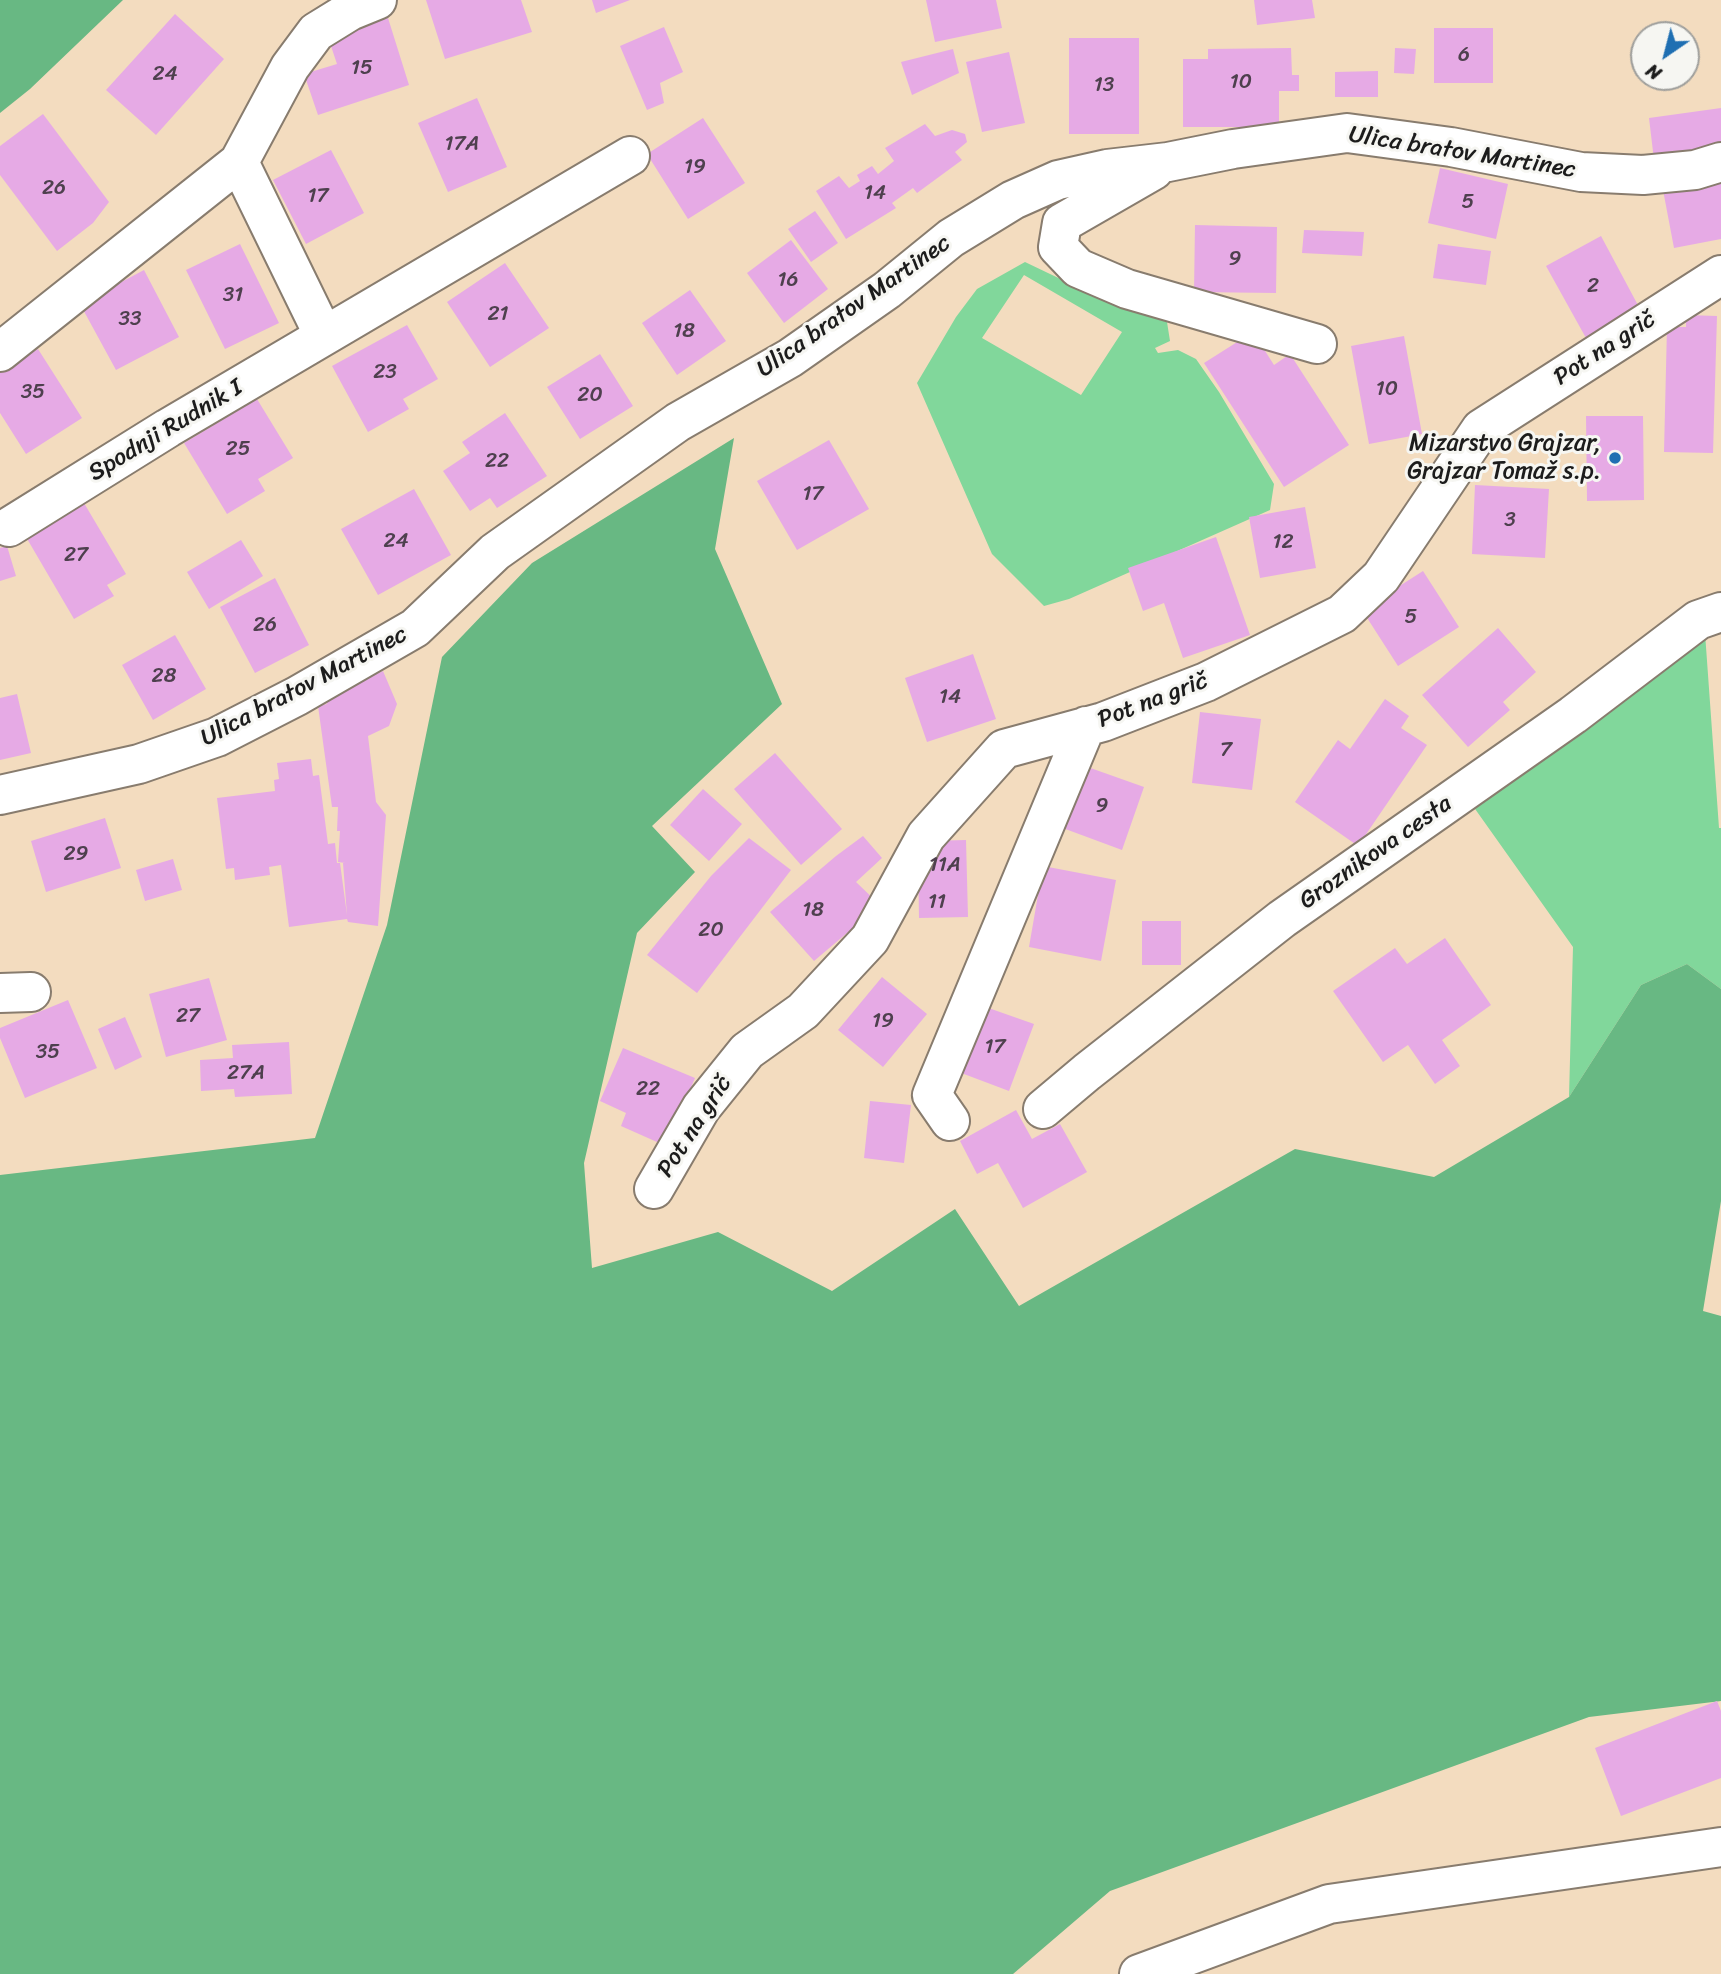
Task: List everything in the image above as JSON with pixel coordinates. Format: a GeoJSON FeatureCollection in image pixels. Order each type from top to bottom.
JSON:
{"type":"FeatureCollection","features":[{"type":"Feature","properties":{"kind":"street"},"geometry":{"type":"LineString","coordinates":[[0,352],[239,162],[290,67],[316,32],[349,11],[377,0]]}},
{"type":"Feature","properties":{"kind":"street","name":"Ulica bratov Martinec"},"geometry":{"type":"LineString","coordinates":[[0,795],[139,764],[217,737],[297,696],[415,628],[495,552],[678,422],[790,358],[887,290],[951,238],[1013,200],[1058,180],[1107,169],[1168,162],[1233,149],[1347,133],[1451,147],[1581,172],[1643,175],[1695,170],[1721,162]]}},
{"type":"Feature","properties":{"kind":"street","name":"Spodnji Rudnik I"},"geometry":{"type":"LineString","coordinates":[[9,527],[168,428],[631,156]]}},
{"type":"Feature","properties":{"kind":"street"},"geometry":{"type":"LineString","coordinates":[[239,162],[324,336]]}},
{"type":"Feature","properties":{"kind":"street"},"geometry":{"type":"LineString","coordinates":[[1168,162],[1062,223],[1058,247],[1078,268],[1127,289],[1317,344]]}},
{"type":"Feature","properties":{"kind":"street","name":"Pot na grič"},"geometry":{"type":"LineString","coordinates":[[654,1189],[701,1108],[747,1051],[803,1011],[870,939],[926,836],[1003,749],[1103,722],[1206,682],[1342,614],[1381,578],[1481,429],[1721,275]]}},
{"type":"Feature","properties":{"kind":"street","name":"Groznikova cesta"},"geometry":{"type":"LineString","coordinates":[[1043,1110],[1098,1063],[1282,919],[1573,715],[1698,620],[1721,612]]}},
{"type":"Feature","properties":{"kind":"street"},"geometry":{"type":"LineString","coordinates":[[950,1121],[932,1095],[1086,726]]}},
{"type":"Feature","properties":{"kind":"street"},"geometry":{"type":"LineString","coordinates":[[1139,1974],[1329,1904],[1721,1846]]}},
{"type":"Feature","properties":{"kind":"green space"},"geometry":{"type":"Polygon","coordinates":[[[0,0],[123,0],[30,89],[0,113],[0,0]]]}},
{"type":"Feature","properties":{"kind":"green space"},"geometry":{"type":"Polygon","coordinates":[[[1025,262],[1073,285],[1167,322],[1170,341],[1155,348],[1158,353],[1178,350],[1196,359],[1274,484],[1270,510],[1069,599],[1044,606],[992,554],[917,383],[956,317],[977,289],[1025,262]],[[1024,275],[982,338],[1081,395],[1122,332],[1024,275]]]}},
{"type":"Feature","properties":{"kind":"green space"},"geometry":{"type":"Polygon","coordinates":[[[734,438],[715,549],[782,704],[652,826],[695,872],[637,933],[584,1163],[592,1268],[718,1232],[832,1291],[955,1209],[1019,1306],[1295,1149],[1434,1177],[1569,1097],[1641,985],[1687,964],[1721,989],[1721,1201],[1703,1311],[1721,1316],[1721,1701],[1589,1717],[1110,1891],[1013,1974],[0,1974],[0,1175],[315,1138],[387,925],[442,657],[532,563],[734,438]]]}},
{"type":"Feature","properties":{"kind":"green space"},"geometry":{"type":"Polygon","coordinates":[[[1705,633],[1721,828],[1721,989],[1687,964],[1641,985],[1569,1097],[1573,947],[1468,799],[1705,633]]]}},
{"type":"Feature","properties":{"kind":"building"},"geometry":{"type":"Polygon","coordinates":[[[426,0],[521,0],[532,32],[445,59],[426,0]]]}},
{"type":"Feature","properties":{"kind":"building"},"geometry":{"type":"Polygon","coordinates":[[[592,0],[630,0],[596,13],[592,0]]]}},
{"type":"Feature","properties":{"kind":"building"},"geometry":{"type":"Polygon","coordinates":[[[926,0],[996,0],[1002,28],[935,42],[926,0]]]}},
{"type":"Feature","properties":{"kind":"building"},"geometry":{"type":"Polygon","coordinates":[[[1254,0],[1312,0],[1315,18],[1257,25],[1254,0]]]}},
{"type":"Feature","properties":{"kind":"building"},"geometry":{"type":"Polygon","coordinates":[[[175,14],[224,59],[156,135],[106,90],[175,14]]]}},
{"type":"Feature","properties":{"kind":"building"},"geometry":{"type":"Polygon","coordinates":[[[388,18],[409,85],[318,115],[304,74],[337,64],[328,37],[388,18]]]}},
{"type":"Feature","properties":{"kind":"building"},"geometry":{"type":"Polygon","coordinates":[[[664,27],[683,72],[660,83],[664,103],[647,110],[620,46],[664,27]]]}},
{"type":"Feature","properties":{"kind":"building"},"geometry":{"type":"Polygon","coordinates":[[[1434,28],[1493,28],[1493,83],[1434,83],[1434,28]]]}},
{"type":"Feature","properties":{"kind":"building"},"geometry":{"type":"Polygon","coordinates":[[[1069,38],[1139,38],[1139,134],[1069,134],[1069,38]]]}},
{"type":"Feature","properties":{"kind":"building"},"geometry":{"type":"Polygon","coordinates":[[[1291,48],[1292,75],[1299,75],[1299,91],[1279,91],[1279,127],[1183,127],[1183,59],[1208,59],[1208,49],[1291,48]]]}},
{"type":"Feature","properties":{"kind":"building"},"geometry":{"type":"Polygon","coordinates":[[[1395,48],[1416,49],[1414,74],[1394,73],[1395,48]]]}},
{"type":"Feature","properties":{"kind":"building"},"geometry":{"type":"Polygon","coordinates":[[[953,49],[959,73],[912,95],[901,62],[953,49]]]}},
{"type":"Feature","properties":{"kind":"building"},"geometry":{"type":"Polygon","coordinates":[[[1009,52],[1025,123],[982,132],[966,62],[1009,52]]]}},
{"type":"Feature","properties":{"kind":"building"},"geometry":{"type":"Polygon","coordinates":[[[1378,71],[1378,97],[1335,97],[1335,72],[1378,71]]]}},
{"type":"Feature","properties":{"kind":"building"},"geometry":{"type":"Polygon","coordinates":[[[477,98],[507,167],[448,192],[418,123],[477,98]]]}},
{"type":"Feature","properties":{"kind":"building"},"geometry":{"type":"Polygon","coordinates":[[[1721,108],[1721,151],[1654,160],[1649,118],[1721,108]]]}},
{"type":"Feature","properties":{"kind":"building"},"geometry":{"type":"Polygon","coordinates":[[[43,114],[109,202],[93,223],[57,251],[0,175],[0,146],[43,114]]]}},
{"type":"Feature","properties":{"kind":"building"},"geometry":{"type":"Polygon","coordinates":[[[703,118],[745,183],[688,219],[647,154],[703,118]]]}},
{"type":"Feature","properties":{"kind":"building"},"geometry":{"type":"Polygon","coordinates":[[[925,124],[935,136],[952,130],[965,134],[967,142],[955,152],[962,160],[917,193],[913,188],[892,203],[896,208],[846,239],[816,191],[839,176],[849,188],[860,181],[857,175],[872,166],[878,174],[894,161],[885,148],[925,124]]]}},
{"type":"Feature","properties":{"kind":"building"},"geometry":{"type":"Polygon","coordinates":[[[331,150],[364,213],[306,244],[273,180],[331,150]]]}},
{"type":"Feature","properties":{"kind":"building"},"geometry":{"type":"Polygon","coordinates":[[[1440,168],[1508,184],[1496,239],[1428,223],[1440,168]]]}},
{"type":"Feature","properties":{"kind":"building"},"geometry":{"type":"Polygon","coordinates":[[[1721,182],[1721,239],[1674,248],[1663,190],[1721,182]]]}},
{"type":"Feature","properties":{"kind":"building"},"geometry":{"type":"Polygon","coordinates":[[[815,211],[838,243],[811,262],[788,229],[815,211]]]}},
{"type":"Feature","properties":{"kind":"building"},"geometry":{"type":"Polygon","coordinates":[[[1195,225],[1277,227],[1276,293],[1194,292],[1195,225]]]}},
{"type":"Feature","properties":{"kind":"building"},"geometry":{"type":"Polygon","coordinates":[[[1304,230],[1364,232],[1362,256],[1302,253],[1304,230]]]}},
{"type":"Feature","properties":{"kind":"building"},"geometry":{"type":"Polygon","coordinates":[[[1601,236],[1640,309],[1586,338],[1546,266],[1601,236]]]}},
{"type":"Feature","properties":{"kind":"building"},"geometry":{"type":"Polygon","coordinates":[[[791,240],[828,289],[784,323],[747,273],[791,240]]]}},
{"type":"Feature","properties":{"kind":"building"},"geometry":{"type":"Polygon","coordinates":[[[240,244],[279,323],[225,349],[186,270],[240,244]]]}},
{"type":"Feature","properties":{"kind":"building"},"geometry":{"type":"Polygon","coordinates":[[[1438,244],[1491,251],[1486,285],[1433,278],[1438,244]]]}},
{"type":"Feature","properties":{"kind":"building"},"geometry":{"type":"Polygon","coordinates":[[[505,263],[549,328],[490,367],[447,302],[505,263]]]}},
{"type":"Feature","properties":{"kind":"building"},"geometry":{"type":"Polygon","coordinates":[[[144,270],[179,337],[116,370],[80,304],[144,270]]]}},
{"type":"Feature","properties":{"kind":"building"},"geometry":{"type":"Polygon","coordinates":[[[690,290],[726,341],[677,375],[642,323],[690,290]]]}},
{"type":"Feature","properties":{"kind":"building"},"geometry":{"type":"Polygon","coordinates":[[[1686,315],[1717,316],[1713,453],[1664,452],[1667,327],[1686,327],[1686,315]]]}},
{"type":"Feature","properties":{"kind":"building"},"geometry":{"type":"Polygon","coordinates":[[[407,325],[438,379],[403,399],[409,409],[368,432],[332,366],[407,325]]]}},
{"type":"Feature","properties":{"kind":"building"},"geometry":{"type":"Polygon","coordinates":[[[1253,332],[1274,365],[1290,354],[1349,445],[1284,487],[1204,363],[1253,332]]]}},
{"type":"Feature","properties":{"kind":"building"},"geometry":{"type":"Polygon","coordinates":[[[1404,336],[1422,434],[1369,444],[1351,346],[1404,336]]]}},
{"type":"Feature","properties":{"kind":"building"},"geometry":{"type":"Polygon","coordinates":[[[38,349],[82,418],[26,454],[0,413],[0,373],[38,349]]]}},
{"type":"Feature","properties":{"kind":"building"},"geometry":{"type":"Polygon","coordinates":[[[600,354],[633,406],[580,439],[547,387],[600,354]]]}},
{"type":"Feature","properties":{"kind":"building"},"geometry":{"type":"Polygon","coordinates":[[[257,399],[293,458],[258,479],[265,491],[227,514],[184,443],[257,399]]]}},
{"type":"Feature","properties":{"kind":"building"},"geometry":{"type":"Polygon","coordinates":[[[505,413],[547,476],[497,508],[490,498],[470,511],[443,471],[470,453],[462,442],[505,413]]]}},
{"type":"Feature","properties":{"kind":"building","name":"Mizarstvo Grajzar, Grajzar Tomaž s.p."},"geometry":{"type":"Polygon","coordinates":[[[1586,416],[1643,416],[1644,500],[1587,501],[1586,416]]]}},
{"type":"Feature","properties":{"kind":"building"},"geometry":{"type":"Polygon","coordinates":[[[829,440],[869,509],[797,550],[757,481],[829,440]]]}},
{"type":"Feature","properties":{"kind":"building"},"geometry":{"type":"Polygon","coordinates":[[[1475,485],[1549,489],[1545,558],[1472,554],[1475,485]]]}},
{"type":"Feature","properties":{"kind":"building"},"geometry":{"type":"Polygon","coordinates":[[[414,489],[451,555],[378,595],[341,529],[414,489]]]}},
{"type":"Feature","properties":{"kind":"building"},"geometry":{"type":"Polygon","coordinates":[[[84,503],[126,574],[107,585],[114,596],[74,619],[26,537],[84,503]]]}},
{"type":"Feature","properties":{"kind":"building"},"geometry":{"type":"Polygon","coordinates":[[[1305,507],[1316,568],[1260,578],[1249,517],[1305,507]]]}},
{"type":"Feature","properties":{"kind":"building"},"geometry":{"type":"Polygon","coordinates":[[[1216,537],[1250,635],[1183,658],[1164,603],[1143,611],[1128,568],[1216,537]]]}},
{"type":"Feature","properties":{"kind":"building"},"geometry":{"type":"Polygon","coordinates":[[[241,540],[263,576],[209,609],[187,572],[241,540]]]}},
{"type":"Feature","properties":{"kind":"building"},"geometry":{"type":"Polygon","coordinates":[[[7,546],[16,576],[0,581],[0,548],[7,546]]]}},
{"type":"Feature","properties":{"kind":"building"},"geometry":{"type":"Polygon","coordinates":[[[1423,571],[1459,627],[1398,666],[1362,610],[1423,571]]]}},
{"type":"Feature","properties":{"kind":"building"},"geometry":{"type":"Polygon","coordinates":[[[275,578],[309,645],[255,673],[220,607],[275,578]]]}},
{"type":"Feature","properties":{"kind":"building"},"geometry":{"type":"Polygon","coordinates":[[[1498,628],[1536,672],[1503,702],[1510,710],[1468,747],[1422,695],[1498,628]]]}},
{"type":"Feature","properties":{"kind":"building"},"geometry":{"type":"Polygon","coordinates":[[[175,635],[206,689],[153,720],[122,665],[175,635]]]}},
{"type":"Feature","properties":{"kind":"building"},"geometry":{"type":"Polygon","coordinates":[[[973,654],[996,719],[927,742],[905,678],[973,654]]]}},
{"type":"Feature","properties":{"kind":"building"},"geometry":{"type":"Polygon","coordinates":[[[383,671],[397,704],[389,726],[368,736],[376,802],[386,815],[378,926],[348,922],[347,919],[289,927],[281,865],[269,867],[270,875],[235,880],[234,868],[226,869],[217,798],[275,791],[274,780],[279,779],[277,763],[311,759],[313,776],[319,775],[328,844],[335,843],[337,863],[340,863],[347,915],[345,863],[338,862],[338,807],[332,807],[318,706],[327,704],[325,698],[383,671]]]}},
{"type":"Feature","properties":{"kind":"building"},"geometry":{"type":"Polygon","coordinates":[[[17,694],[31,753],[0,760],[0,698],[17,694]]]}},
{"type":"Feature","properties":{"kind":"building"},"geometry":{"type":"Polygon","coordinates":[[[1385,699],[1409,716],[1401,728],[1427,745],[1358,846],[1295,802],[1338,740],[1350,749],[1385,699]]]}},
{"type":"Feature","properties":{"kind":"building"},"geometry":{"type":"Polygon","coordinates":[[[1200,712],[1261,719],[1252,790],[1192,783],[1200,712]]]}},
{"type":"Feature","properties":{"kind":"building"},"geometry":{"type":"Polygon","coordinates":[[[775,753],[842,829],[801,865],[734,789],[775,753]]]}},
{"type":"Feature","properties":{"kind":"building"},"geometry":{"type":"Polygon","coordinates":[[[1082,765],[1144,787],[1122,850],[1060,827],[1082,765]]]}},
{"type":"Feature","properties":{"kind":"building"},"geometry":{"type":"Polygon","coordinates":[[[703,789],[742,824],[709,861],[670,825],[703,789]]]}},
{"type":"Feature","properties":{"kind":"building"},"geometry":{"type":"Polygon","coordinates":[[[105,818],[121,868],[46,892],[31,841],[105,818]]]}},
{"type":"Feature","properties":{"kind":"building"},"geometry":{"type":"Polygon","coordinates":[[[863,836],[882,858],[856,882],[880,905],[814,961],[770,912],[863,836]]]}},
{"type":"Feature","properties":{"kind":"building"},"geometry":{"type":"Polygon","coordinates":[[[749,838],[791,870],[697,993],[647,955],[711,876],[749,838]]]}},
{"type":"Feature","properties":{"kind":"building"},"geometry":{"type":"Polygon","coordinates":[[[966,840],[968,917],[919,918],[918,856],[928,841],[966,840]]]}},
{"type":"Feature","properties":{"kind":"building"},"geometry":{"type":"Polygon","coordinates":[[[173,859],[182,890],[145,901],[136,870],[173,859]]]}},
{"type":"Feature","properties":{"kind":"building"},"geometry":{"type":"Polygon","coordinates":[[[1043,866],[1116,880],[1101,961],[1029,947],[1043,866]]]}},
{"type":"Feature","properties":{"kind":"building"},"geometry":{"type":"Polygon","coordinates":[[[1142,921],[1181,921],[1181,965],[1142,965],[1142,921]]]}},
{"type":"Feature","properties":{"kind":"building"},"geometry":{"type":"Polygon","coordinates":[[[1445,938],[1491,1005],[1442,1040],[1460,1066],[1435,1084],[1408,1045],[1383,1062],[1333,991],[1395,948],[1407,964],[1445,938]]]}},
{"type":"Feature","properties":{"kind":"building"},"geometry":{"type":"Polygon","coordinates":[[[882,977],[927,1014],[883,1067],[838,1030],[882,977]]]}},
{"type":"Feature","properties":{"kind":"building"},"geometry":{"type":"Polygon","coordinates":[[[209,978],[227,1040],[166,1057],[149,994],[209,978]]]}},
{"type":"Feature","properties":{"kind":"building"},"geometry":{"type":"Polygon","coordinates":[[[68,1000],[97,1068],[25,1098],[0,1038],[0,1028],[68,1000]]]}},
{"type":"Feature","properties":{"kind":"building"},"geometry":{"type":"Polygon","coordinates":[[[980,1005],[1034,1024],[1009,1091],[956,1071],[980,1005]]]}},
{"type":"Feature","properties":{"kind":"building"},"geometry":{"type":"Polygon","coordinates":[[[125,1017],[142,1057],[115,1070],[98,1029],[125,1017]]]}},
{"type":"Feature","properties":{"kind":"building"},"geometry":{"type":"Polygon","coordinates":[[[289,1042],[292,1094],[235,1097],[234,1089],[201,1091],[200,1060],[233,1058],[232,1045],[289,1042]]]}},
{"type":"Feature","properties":{"kind":"building"},"geometry":{"type":"Polygon","coordinates":[[[623,1048],[695,1078],[666,1146],[621,1126],[626,1113],[600,1101],[623,1048]]]}},
{"type":"Feature","properties":{"kind":"building"},"geometry":{"type":"Polygon","coordinates":[[[870,1101],[911,1105],[904,1163],[864,1158],[870,1101]]]}},
{"type":"Feature","properties":{"kind":"building"},"geometry":{"type":"Polygon","coordinates":[[[1016,1110],[1032,1139],[1060,1124],[1087,1172],[1023,1208],[998,1163],[977,1174],[960,1141],[1016,1110]]]}},
{"type":"Feature","properties":{"kind":"building"},"geometry":{"type":"Polygon","coordinates":[[[1717,1701],[1721,1711],[1721,1778],[1621,1816],[1595,1748],[1717,1701]]]}},
{"type":"Feature","properties":{"kind":"place","name":"Mizarstvo Grajzar, Grajzar Tomaž s.p."},"geometry":{"type":"Point","coordinates":[1615,458]}}]}
